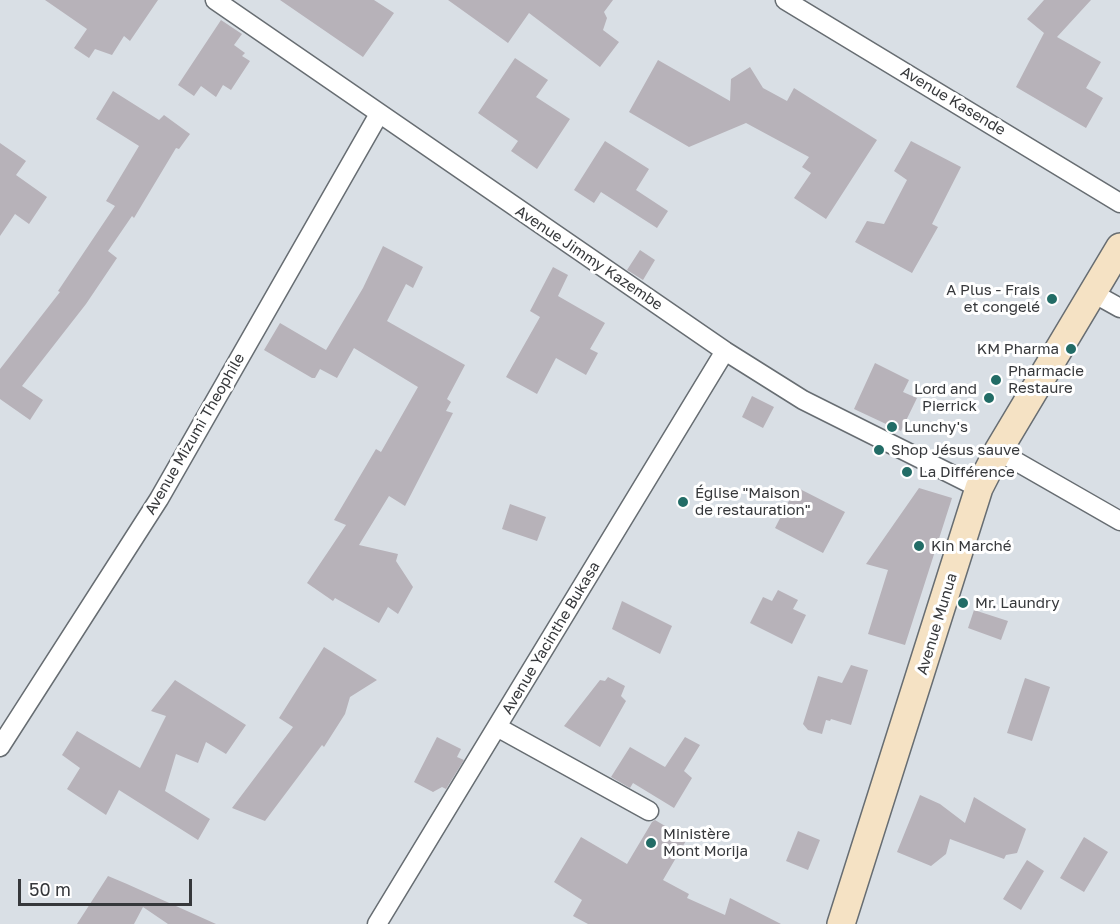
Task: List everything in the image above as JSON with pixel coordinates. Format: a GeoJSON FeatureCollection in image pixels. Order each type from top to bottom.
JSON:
{"type":"FeatureCollection","features":[{"type":"Feature","properties":{"kind":"main road","name":"Avenue Munua"},"geometry":{"type":"LineString","coordinates":[[841,924],[979,488],[998,451],[1120,247]]}},
{"type":"Feature","properties":{"kind":"street","name":"Avenue Jimmy Kazembe"},"geometry":{"type":"LineString","coordinates":[[214,0],[725,351],[803,400],[979,488]]}},
{"type":"Feature","properties":{"kind":"street","name":"Avenue Kasende"},"geometry":{"type":"LineString","coordinates":[[785,0],[1120,202]]}},
{"type":"Feature","properties":{"kind":"street","name":"Avenue Mizumi Theophile"},"geometry":{"type":"LineString","coordinates":[[0,747],[159,499],[379,114]]}},
{"type":"Feature","properties":{"kind":"street"},"geometry":{"type":"LineString","coordinates":[[1093,293],[1120,308]]}},
{"type":"Feature","properties":{"kind":"street","name":"Avenue Yacinthe Bukasa"},"geometry":{"type":"LineString","coordinates":[[377,924],[725,351]]}},
{"type":"Feature","properties":{"kind":"street"},"geometry":{"type":"LineString","coordinates":[[998,451],[1120,521]]}},
{"type":"Feature","properties":{"kind":"street"},"geometry":{"type":"LineString","coordinates":[[497,727],[649,811]]}},
{"type":"Feature","properties":{"kind":"building"},"geometry":{"type":"Polygon","coordinates":[[[45,0],[158,0],[130,41],[124,36],[112,55],[95,49],[89,58],[74,48],[87,29],[45,0]]]}},
{"type":"Feature","properties":{"kind":"building"},"geometry":{"type":"Polygon","coordinates":[[[280,0],[374,0],[394,13],[363,57],[280,0]]]}},
{"type":"Feature","properties":{"kind":"building"},"geometry":{"type":"Polygon","coordinates":[[[448,0],[613,0],[604,12],[607,18],[603,30],[619,42],[600,67],[529,13],[508,43],[448,0]]]}},
{"type":"Feature","properties":{"kind":"building"},"geometry":{"type":"Polygon","coordinates":[[[1044,0],[1091,0],[1057,37],[1101,62],[1086,88],[1103,98],[1086,128],[1016,87],[1044,33],[1027,19],[1044,0]]]}},
{"type":"Feature","properties":{"kind":"building"},"geometry":{"type":"Polygon","coordinates":[[[221,20],[242,34],[234,45],[245,53],[242,56],[250,61],[231,90],[223,85],[216,97],[201,86],[194,96],[178,85],[221,20]]]}},
{"type":"Feature","properties":{"kind":"building"},"geometry":{"type":"Polygon","coordinates":[[[515,58],[548,80],[536,97],[570,119],[537,169],[511,151],[518,141],[478,113],[515,58]]]}},
{"type":"Feature","properties":{"kind":"building"},"geometry":{"type":"Polygon","coordinates":[[[658,60],[730,101],[731,79],[750,67],[763,88],[787,101],[794,88],[877,140],[826,219],[794,198],[811,173],[802,167],[809,157],[746,123],[689,147],[629,112],[658,60]]]}},
{"type":"Feature","properties":{"kind":"building"},"geometry":{"type":"Polygon","coordinates":[[[113,91],[159,120],[164,115],[190,134],[179,149],[176,148],[134,218],[132,216],[108,251],[117,258],[86,304],[22,386],[43,400],[30,420],[0,399],[0,369],[60,292],[58,291],[115,206],[106,201],[139,146],[96,119],[113,91]]]}},
{"type":"Feature","properties":{"kind":"building"},"geometry":{"type":"Polygon","coordinates":[[[605,141],[649,169],[636,190],[668,211],[657,228],[601,192],[594,203],[574,190],[605,141]]]}},
{"type":"Feature","properties":{"kind":"building"},"geometry":{"type":"Polygon","coordinates":[[[911,141],[961,167],[932,224],[938,227],[912,273],[855,242],[867,221],[884,224],[907,180],[894,171],[911,141]]]}},
{"type":"Feature","properties":{"kind":"building"},"geometry":{"type":"Polygon","coordinates":[[[0,143],[26,161],[16,175],[47,197],[29,224],[15,214],[0,236],[0,143]]]}},
{"type":"Feature","properties":{"kind":"building"},"geometry":{"type":"Polygon","coordinates":[[[383,246],[423,267],[413,288],[406,284],[387,321],[465,365],[447,399],[451,402],[446,411],[453,413],[405,506],[389,496],[359,545],[398,554],[396,561],[413,587],[398,614],[388,607],[379,623],[335,598],[333,601],[307,583],[346,525],[334,520],[376,449],[381,452],[418,387],[354,348],[337,378],[320,369],[315,378],[312,378],[264,350],[280,323],[326,350],[363,288],[383,246]]]}},
{"type":"Feature","properties":{"kind":"building"},"geometry":{"type":"Polygon","coordinates":[[[640,250],[655,260],[643,280],[627,270],[640,250]]]}},
{"type":"Feature","properties":{"kind":"building"},"geometry":{"type":"Polygon","coordinates":[[[553,267],[568,275],[558,296],[605,323],[590,349],[598,353],[586,375],[556,358],[537,394],[506,377],[540,317],[530,311],[553,267]]]}},
{"type":"Feature","properties":{"kind":"building"},"geometry":{"type":"Polygon","coordinates":[[[875,363],[909,380],[903,392],[917,398],[901,431],[854,409],[875,363]]]}},
{"type":"Feature","properties":{"kind":"building"},"geometry":{"type":"Polygon","coordinates":[[[752,396],[774,407],[763,428],[742,417],[752,396]]]}},
{"type":"Feature","properties":{"kind":"building"},"geometry":{"type":"Polygon","coordinates":[[[796,487],[845,512],[823,553],[775,528],[796,487]]]}},
{"type":"Feature","properties":{"kind":"building"},"geometry":{"type":"Polygon","coordinates":[[[919,488],[952,498],[905,645],[868,634],[888,570],[866,564],[919,488]]]}},
{"type":"Feature","properties":{"kind":"building"},"geometry":{"type":"Polygon","coordinates":[[[510,504],[546,517],[537,541],[502,529],[510,504]]]}},
{"type":"Feature","properties":{"kind":"building"},"geometry":{"type":"Polygon","coordinates":[[[778,590],[798,600],[793,609],[806,615],[792,644],[750,623],[763,597],[772,601],[778,590]]]}},
{"type":"Feature","properties":{"kind":"building"},"geometry":{"type":"Polygon","coordinates":[[[622,601],[672,626],[660,654],[612,629],[622,601]]]}},
{"type":"Feature","properties":{"kind":"building"},"geometry":{"type":"Polygon","coordinates":[[[974,610],[1008,621],[1001,640],[968,628],[974,610]]]}},
{"type":"Feature","properties":{"kind":"building"},"geometry":{"type":"Polygon","coordinates":[[[324,647],[377,680],[350,697],[345,714],[324,747],[322,745],[265,821],[232,808],[293,727],[279,718],[324,647]]]}},
{"type":"Feature","properties":{"kind":"building"},"geometry":{"type":"Polygon","coordinates":[[[851,665],[868,670],[851,725],[831,719],[826,720],[822,734],[808,730],[803,724],[818,676],[842,683],[851,665]]]}},
{"type":"Feature","properties":{"kind":"building"},"geometry":{"type":"Polygon","coordinates":[[[608,677],[625,686],[621,696],[626,701],[600,747],[564,726],[600,680],[605,681],[608,677]]]}},
{"type":"Feature","properties":{"kind":"building"},"geometry":{"type":"Polygon","coordinates":[[[1025,678],[1050,687],[1032,741],[1007,733],[1025,678]]]}},
{"type":"Feature","properties":{"kind":"building"},"geometry":{"type":"Polygon","coordinates":[[[175,680],[246,725],[226,754],[206,742],[198,763],[176,754],[165,791],[210,819],[198,840],[119,790],[106,815],[67,789],[80,768],[62,755],[77,731],[140,768],[166,716],[151,711],[175,680]]]}},
{"type":"Feature","properties":{"kind":"building"},"geometry":{"type":"Polygon","coordinates":[[[437,737],[461,749],[457,757],[464,760],[446,789],[442,787],[433,792],[414,782],[437,737]]]}},
{"type":"Feature","properties":{"kind":"building"},"geometry":{"type":"Polygon","coordinates":[[[685,737],[700,745],[684,771],[692,778],[674,808],[633,783],[630,788],[611,777],[630,747],[665,767],[685,737]]]}},
{"type":"Feature","properties":{"kind":"building"},"geometry":{"type":"Polygon","coordinates":[[[920,795],[940,804],[965,823],[974,797],[1026,829],[1017,853],[1006,855],[1004,859],[950,839],[946,854],[931,866],[897,852],[920,795]]]}},
{"type":"Feature","properties":{"kind":"building"},"geometry":{"type":"Polygon","coordinates":[[[655,820],[687,839],[663,880],[689,894],[687,898],[725,915],[730,898],[781,924],[588,924],[573,916],[582,900],[554,882],[581,837],[627,864],[655,820]]]}},
{"type":"Feature","properties":{"kind":"building"},"geometry":{"type":"Polygon","coordinates":[[[798,831],[820,840],[808,870],[786,861],[798,831]]]}},
{"type":"Feature","properties":{"kind":"building"},"geometry":{"type":"Polygon","coordinates":[[[1084,837],[1108,852],[1084,892],[1060,878],[1084,837]]]}},
{"type":"Feature","properties":{"kind":"building"},"geometry":{"type":"Polygon","coordinates":[[[1027,860],[1044,871],[1021,910],[1003,899],[1027,860]]]}},
{"type":"Feature","properties":{"kind":"building"},"geometry":{"type":"Polygon","coordinates":[[[108,876],[216,924],[168,924],[143,907],[134,924],[77,924],[108,876]]]}},
{"type":"Feature","properties":{"kind":"place","name":"A Plus - Frais et congelé"},"geometry":{"type":"Point","coordinates":[1052,299]}},
{"type":"Feature","properties":{"kind":"place","name":"KM Pharma"},"geometry":{"type":"Point","coordinates":[1071,349]}},
{"type":"Feature","properties":{"kind":"place","name":"Pharmacie Restaure"},"geometry":{"type":"Point","coordinates":[996,380]}},
{"type":"Feature","properties":{"kind":"place","name":"Lord and Pierrick"},"geometry":{"type":"Point","coordinates":[989,398]}},
{"type":"Feature","properties":{"kind":"place","name":"Lunchy's"},"geometry":{"type":"Point","coordinates":[892,427]}},
{"type":"Feature","properties":{"kind":"place","name":"Shop Jésus sauve"},"geometry":{"type":"Point","coordinates":[879,450]}},
{"type":"Feature","properties":{"kind":"place","name":"La Différence"},"geometry":{"type":"Point","coordinates":[907,472]}},
{"type":"Feature","properties":{"kind":"place","name":"Église \"Maison de restauration\""},"geometry":{"type":"Point","coordinates":[683,502]}},
{"type":"Feature","properties":{"kind":"place","name":"Kin Marché"},"geometry":{"type":"Point","coordinates":[919,546]}},
{"type":"Feature","properties":{"kind":"place","name":"Mr. Laundry"},"geometry":{"type":"Point","coordinates":[963,603]}},
{"type":"Feature","properties":{"kind":"place","name":"Ministère Mont Morija"},"geometry":{"type":"Point","coordinates":[651,843]}}]}
